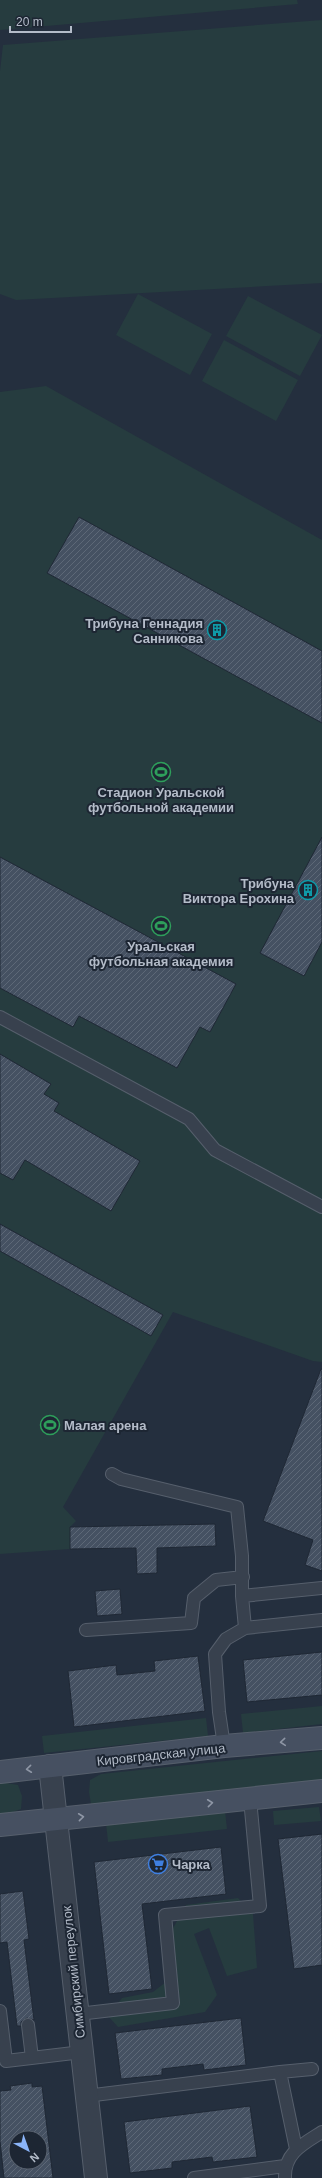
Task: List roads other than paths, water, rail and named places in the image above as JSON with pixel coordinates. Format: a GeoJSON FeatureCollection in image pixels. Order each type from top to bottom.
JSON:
{"type":"FeatureCollection","features":[{"type":"Feature","properties":{"kind":"main road","name":"Кировградская улица"},"geometry":{"type":"LineString","coordinates":[[0,1772],[224,1746],[322,1738]]}},
{"type":"Feature","properties":{"kind":"main road"},"geometry":{"type":"LineString","coordinates":[[0,1825],[322,1791]]}},
{"type":"Feature","properties":{"kind":"street","name":"Симбирский переулок"},"geometry":{"type":"LineString","coordinates":[[50,1766],[96,2178]]}},
{"type":"Feature","properties":{"kind":"lane"},"geometry":{"type":"LineString","coordinates":[[0,1017],[189,1119],[215,1150],[322,1207]]}},
{"type":"Feature","properties":{"kind":"lane"},"geometry":{"type":"LineString","coordinates":[[112,1474],[121,1479],[237,1507],[243,1577],[242,1596],[245,1628]]}},
{"type":"Feature","properties":{"kind":"lane"},"geometry":{"type":"LineString","coordinates":[[86,1630],[191,1623],[194,1598],[216,1580],[243,1577]]}},
{"type":"Feature","properties":{"kind":"lane"},"geometry":{"type":"LineString","coordinates":[[242,1596],[322,1588]]}},
{"type":"Feature","properties":{"kind":"lane"},"geometry":{"type":"LineString","coordinates":[[224,1746],[219,1712],[215,1654],[226,1639],[245,1628],[322,1620]]}},
{"type":"Feature","properties":{"kind":"lane"},"geometry":{"type":"LineString","coordinates":[[78,2014],[173,2003],[165,1915],[260,1906],[250,1799]]}},
{"type":"Feature","properties":{"kind":"lane"},"geometry":{"type":"LineString","coordinates":[[0,2011],[3,2062],[82,2052]]}},
{"type":"Feature","properties":{"kind":"lane"},"geometry":{"type":"LineString","coordinates":[[28,2025],[32,2058]]}},
{"type":"Feature","properties":{"kind":"lane"},"geometry":{"type":"LineString","coordinates":[[86,2096],[312,2069]]}},
{"type":"Feature","properties":{"kind":"lane"},"geometry":{"type":"LineString","coordinates":[[280,2072],[296,2149]]}},
{"type":"Feature","properties":{"kind":"lane"},"geometry":{"type":"LineString","coordinates":[[194,2178],[285,2172],[296,2149],[322,2132]]}},
{"type":"Feature","properties":{"kind":"place","name":"Трибуна Геннадия Санникова"},"geometry":{"type":"Point","coordinates":[217,630]}},
{"type":"Feature","properties":{"kind":"place","name":"Стадион Уральской футбольной академии"},"geometry":{"type":"Point","coordinates":[161,772]}},
{"type":"Feature","properties":{"kind":"place","name":"Трибуна Виктора Ерохина"},"geometry":{"type":"Point","coordinates":[308,890]}},
{"type":"Feature","properties":{"kind":"place","name":"Уральская футбольная академия"},"geometry":{"type":"Point","coordinates":[161,926]}},
{"type":"Feature","properties":{"kind":"place","name":"Малая арена"},"geometry":{"type":"Point","coordinates":[50,1425]}},
{"type":"Feature","properties":{"kind":"place","name":"Чарка"},"geometry":{"type":"Point","coordinates":[158,1864]}}]}
